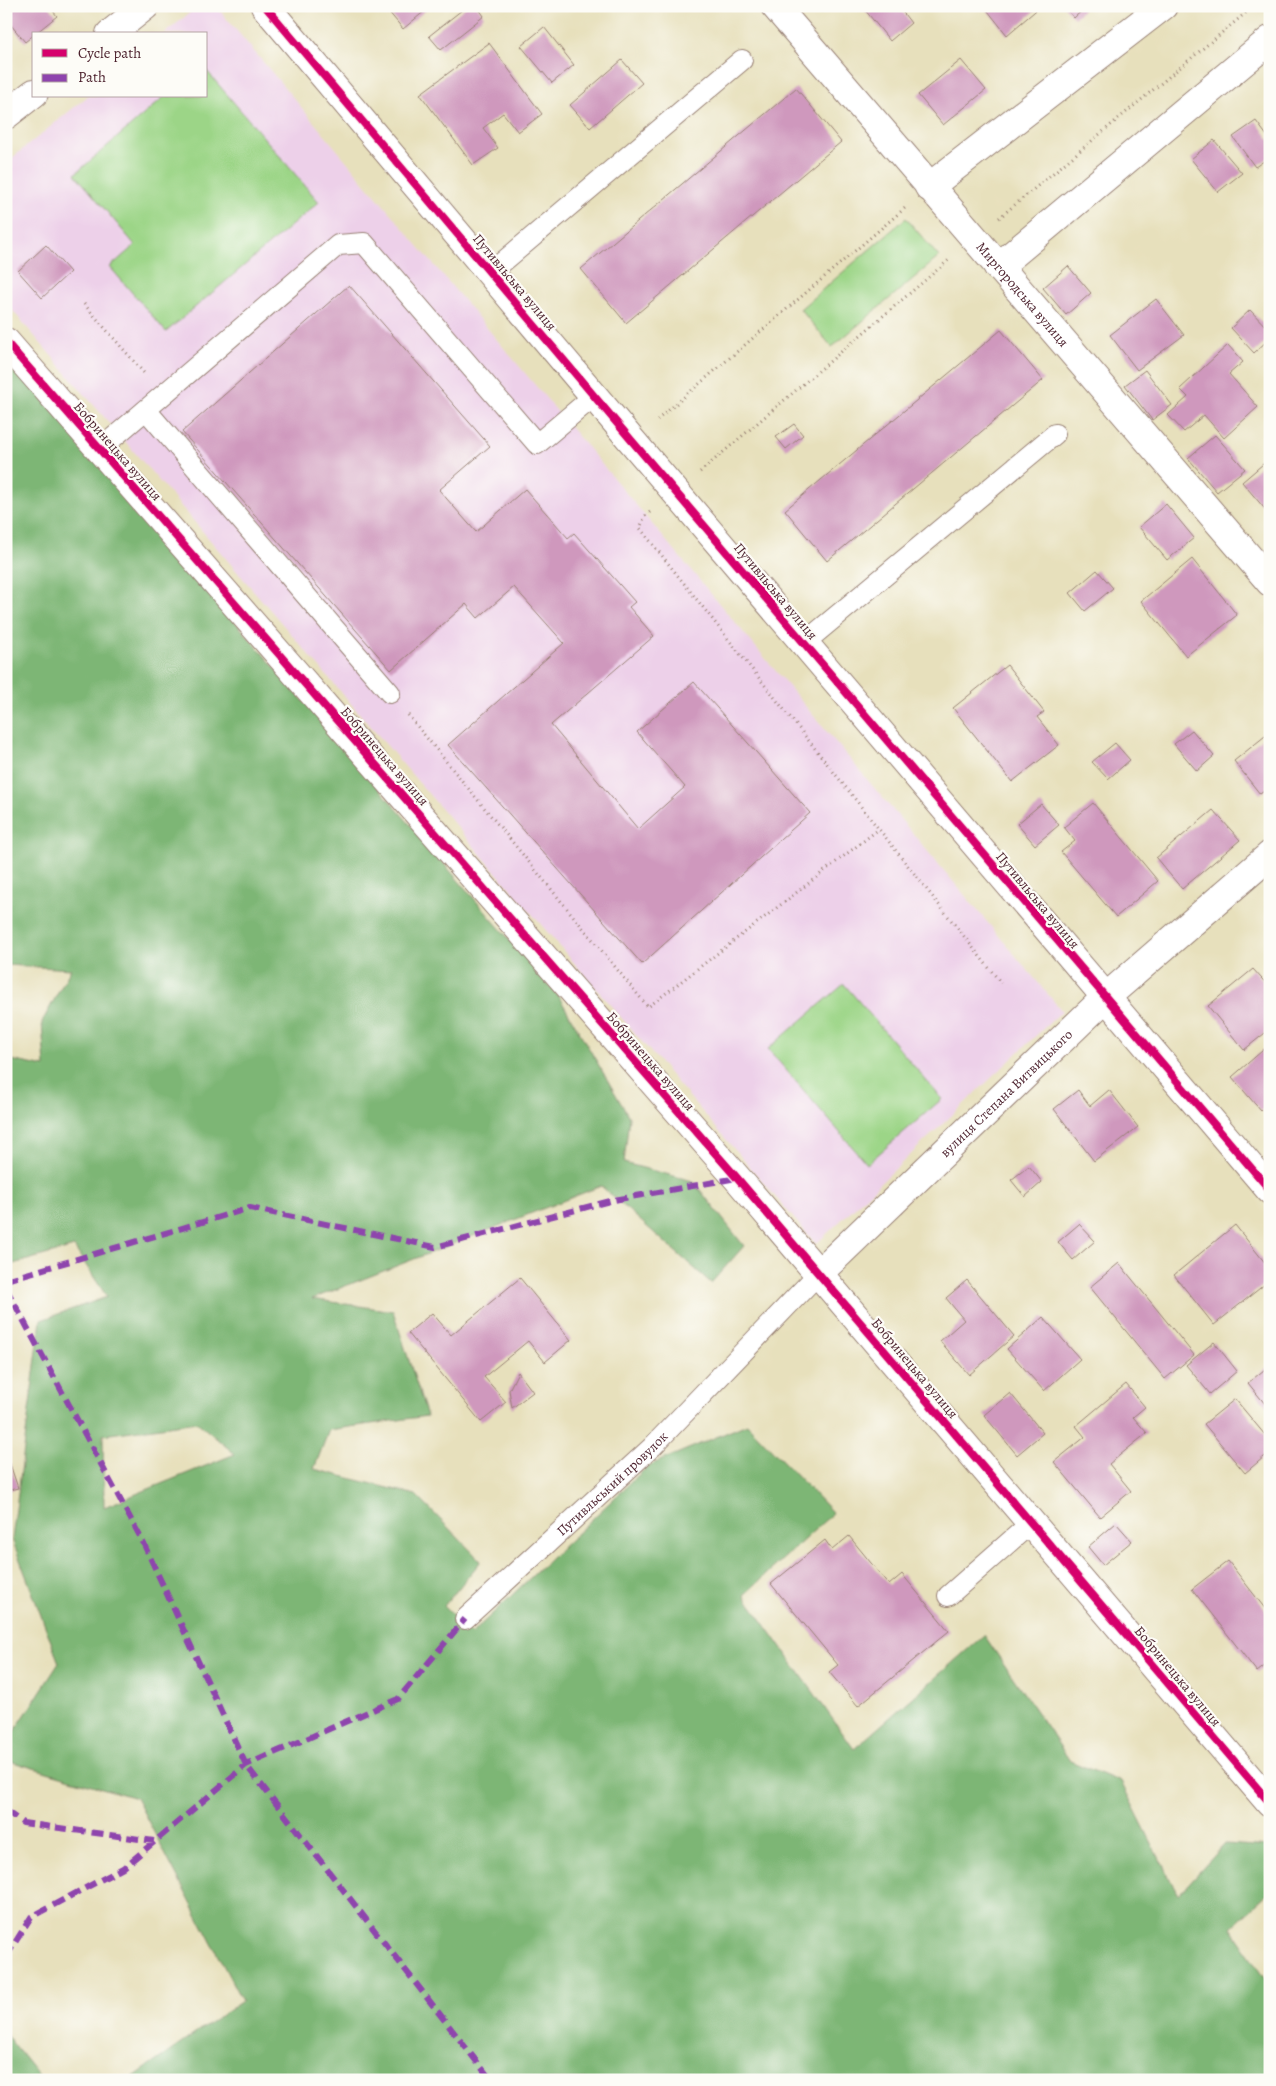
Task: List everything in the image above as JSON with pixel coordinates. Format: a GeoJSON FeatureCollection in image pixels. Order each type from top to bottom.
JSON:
{"type":"FeatureCollection","features":[{"type":"Feature","properties":{"kind":"street"},"geometry":{"type":"LineString","coordinates":[[112,32],[145,6]]}},
{"type":"Feature","properties":{"kind":"street","name":"Путивльська вулиця"},"geometry":{"type":"LineString","coordinates":[[265,6],[632,441],[1270,1190]]}},
{"type":"Feature","properties":{"kind":"street"},"geometry":{"type":"LineString","coordinates":[[930,187],[1162,6]]}},
{"type":"Feature","properties":{"kind":"street","name":"Миргородська вулиця"},"geometry":{"type":"LineString","coordinates":[[780,8],[998,268],[1270,582]]}},
{"type":"Feature","properties":{"kind":"street"},"geometry":{"type":"LineString","coordinates":[[998,268],[1270,40]]}},
{"type":"Feature","properties":{"kind":"street"},"geometry":{"type":"LineString","coordinates":[[6,115],[32,96]]}},
{"type":"Feature","properties":{"kind":"street","name":"Бобринецька вулиця"},"geometry":{"type":"LineString","coordinates":[[6,342],[737,1178],[1270,1803]]}},
{"type":"Feature","properties":{"kind":"street","name":"вулиця Степана Витвицького"},"geometry":{"type":"LineString","coordinates":[[818,1274],[1105,998],[1270,855]]}},
{"type":"Feature","properties":{"kind":"lane"},"geometry":{"type":"LineString","coordinates":[[491,272],[742,60]]}},
{"type":"Feature","properties":{"kind":"lane"},"geometry":{"type":"LineString","coordinates":[[100,449],[338,245],[364,243],[537,444],[594,396]]}},
{"type":"Feature","properties":{"kind":"lane"},"geometry":{"type":"LineString","coordinates":[[146,410],[390,693]]}},
{"type":"Feature","properties":{"kind":"lane"},"geometry":{"type":"LineString","coordinates":[[804,643],[1055,434]]}},
{"type":"Feature","properties":{"kind":"lane","name":"вулиця Степана Витвицького"},"geometry":{"type":"LineString","coordinates":[[753,1341],[818,1274]]}},
{"type":"Feature","properties":{"kind":"lane","name":"Путивльський провулок"},"geometry":{"type":"LineString","coordinates":[[465,1619],[652,1447],[753,1341]]}},
{"type":"Feature","properties":{"kind":"lane"},"geometry":{"type":"LineString","coordinates":[[948,1596],[1031,1523]]}},
{"type":"Feature","properties":{"kind":"path"},"geometry":{"type":"LineString","coordinates":[[1001,983],[640,528],[645,516],[676,492],[974,239],[1254,6]]}},
{"type":"Feature","properties":{"kind":"path"},"geometry":{"type":"LineString","coordinates":[[632,441],[930,187]]}},
{"type":"Feature","properties":{"kind":"path"},"geometry":{"type":"LineString","coordinates":[[84,304],[163,395]]}},
{"type":"Feature","properties":{"kind":"path"},"geometry":{"type":"LineString","coordinates":[[390,693],[648,1006],[879,829]]}},
{"type":"Feature","properties":{"kind":"shaded area"},"geometry":{"type":"Polygon","coordinates":[[[198,6],[216,6],[1062,1011],[816,1244],[6,303],[6,163],[86,98],[208,98],[208,32],[166,32],[198,6]]]}},
{"type":"Feature","properties":{"kind":"green space"},"geometry":{"type":"Polygon","coordinates":[[[208,72],[319,202],[166,332],[110,267],[135,245],[75,174],[163,98],[208,98],[208,72]]]}},
{"type":"Feature","properties":{"kind":"green space"},"geometry":{"type":"Polygon","coordinates":[[[906,218],[939,257],[832,347],[800,309],[906,218]]]}},
{"type":"Feature","properties":{"kind":"green space"},"geometry":{"type":"Polygon","coordinates":[[[6,356],[559,997],[629,1117],[624,1163],[693,1181],[744,1246],[711,1283],[601,1186],[312,1299],[393,1311],[427,1416],[329,1430],[314,1469],[416,1495],[481,1561],[444,1606],[471,1634],[648,1466],[747,1424],[833,1513],[744,1595],[854,1749],[984,1635],[1070,1761],[1121,1782],[1178,1895],[1225,1844],[1270,1847],[1270,1892],[1231,1928],[1270,1986],[1270,2080],[129,2080],[242,2001],[136,1798],[6,1760],[6,1744],[59,1663],[12,1539],[41,1320],[107,1297],[74,1247],[6,1266],[6,1059],[45,1067],[42,1022],[71,969],[6,965],[6,356]],[[197,1422],[103,1435],[104,1507],[235,1454],[197,1422]]]}},
{"type":"Feature","properties":{"kind":"green space"},"geometry":{"type":"Polygon","coordinates":[[[844,984],[942,1099],[867,1164],[768,1049],[844,984]]]}},
{"type":"Feature","properties":{"kind":"green space"},"geometry":{"type":"Polygon","coordinates":[[[6,2035],[42,2080],[6,2080],[6,2035]]]}},
{"type":"Feature","properties":{"kind":"building"},"geometry":{"type":"Polygon","coordinates":[[[6,6],[49,6],[57,16],[37,32],[32,32],[32,36],[25,42],[6,19],[6,6]]]}},
{"type":"Feature","properties":{"kind":"building"},"geometry":{"type":"Polygon","coordinates":[[[393,6],[423,6],[426,10],[403,29],[388,11],[393,6]]]}},
{"type":"Feature","properties":{"kind":"building"},"geometry":{"type":"Polygon","coordinates":[[[467,6],[477,6],[484,16],[441,50],[429,36],[467,6]]]}},
{"type":"Feature","properties":{"kind":"building"},"geometry":{"type":"Polygon","coordinates":[[[869,6],[898,6],[911,23],[890,41],[865,10],[869,6]]]}},
{"type":"Feature","properties":{"kind":"building"},"geometry":{"type":"Polygon","coordinates":[[[984,6],[1041,6],[1007,35],[984,6]]]}},
{"type":"Feature","properties":{"kind":"building"},"geometry":{"type":"Polygon","coordinates":[[[1064,6],[1087,6],[1074,18],[1064,6]]]}},
{"type":"Feature","properties":{"kind":"building"},"geometry":{"type":"Polygon","coordinates":[[[544,27],[574,65],[552,83],[521,46],[544,27]]]}},
{"type":"Feature","properties":{"kind":"building"},"geometry":{"type":"Polygon","coordinates":[[[489,43],[542,114],[518,132],[503,113],[483,128],[498,148],[473,165],[420,94],[489,43]]]}},
{"type":"Feature","properties":{"kind":"building"},"geometry":{"type":"Polygon","coordinates":[[[622,60],[642,83],[590,128],[570,105],[622,60]]]}},
{"type":"Feature","properties":{"kind":"building"},"geometry":{"type":"Polygon","coordinates":[[[961,60],[986,90],[943,125],[918,95],[961,60]]]}},
{"type":"Feature","properties":{"kind":"building"},"geometry":{"type":"Polygon","coordinates":[[[796,88],[841,142],[626,323],[581,269],[796,88]]]}},
{"type":"Feature","properties":{"kind":"building"},"geometry":{"type":"Polygon","coordinates":[[[1256,121],[1270,140],[1270,157],[1255,167],[1233,137],[1256,121]]]}},
{"type":"Feature","properties":{"kind":"building"},"geometry":{"type":"Polygon","coordinates":[[[1214,140],[1242,173],[1218,192],[1191,159],[1214,140]]]}},
{"type":"Feature","properties":{"kind":"building"},"geometry":{"type":"Polygon","coordinates":[[[46,245],[70,272],[42,298],[18,271],[46,245]]]}},
{"type":"Feature","properties":{"kind":"building"},"geometry":{"type":"Polygon","coordinates":[[[1068,266],[1091,293],[1066,315],[1043,288],[1068,266]]]}},
{"type":"Feature","properties":{"kind":"building"},"geometry":{"type":"Polygon","coordinates":[[[349,285],[490,446],[439,490],[476,532],[525,489],[568,538],[574,533],[635,602],[629,607],[654,636],[551,725],[638,829],[685,787],[637,732],[694,682],[810,813],[642,964],[448,745],[564,643],[514,587],[478,618],[466,604],[391,670],[182,432],[349,285]]]}},
{"type":"Feature","properties":{"kind":"building"},"geometry":{"type":"Polygon","coordinates":[[[1156,299],[1184,335],[1137,370],[1110,335],[1156,299]]]}},
{"type":"Feature","properties":{"kind":"building"},"geometry":{"type":"Polygon","coordinates":[[[1250,310],[1270,331],[1270,338],[1254,353],[1231,328],[1250,310]]]}},
{"type":"Feature","properties":{"kind":"building"},"geometry":{"type":"Polygon","coordinates":[[[1001,330],[1043,380],[827,561],[785,510],[1001,330]]]}},
{"type":"Feature","properties":{"kind":"building"},"geometry":{"type":"Polygon","coordinates":[[[1228,345],[1243,362],[1229,374],[1258,407],[1224,438],[1204,415],[1184,432],[1168,415],[1188,397],[1180,389],[1228,345]]]}},
{"type":"Feature","properties":{"kind":"building"},"geometry":{"type":"Polygon","coordinates":[[[1145,370],[1172,405],[1152,420],[1125,385],[1145,370]]]}},
{"type":"Feature","properties":{"kind":"building"},"geometry":{"type":"Polygon","coordinates":[[[794,424],[803,435],[786,449],[776,437],[794,424]]]}},
{"type":"Feature","properties":{"kind":"building"},"geometry":{"type":"Polygon","coordinates":[[[1215,435],[1245,469],[1217,492],[1188,458],[1215,435]]]}},
{"type":"Feature","properties":{"kind":"building"},"geometry":{"type":"Polygon","coordinates":[[[1270,458],[1270,515],[1242,482],[1270,458]]]}},
{"type":"Feature","properties":{"kind":"building"},"geometry":{"type":"Polygon","coordinates":[[[1166,504],[1194,538],[1167,560],[1139,527],[1166,504]]]}},
{"type":"Feature","properties":{"kind":"building"},"geometry":{"type":"Polygon","coordinates":[[[1192,559],[1237,615],[1186,656],[1141,601],[1192,559]]]}},
{"type":"Feature","properties":{"kind":"building"},"geometry":{"type":"Polygon","coordinates":[[[1097,570],[1113,588],[1085,611],[1070,593],[1097,570]]]}},
{"type":"Feature","properties":{"kind":"building"},"geometry":{"type":"Polygon","coordinates":[[[1007,665],[1044,712],[1037,717],[1059,745],[1012,782],[953,708],[1007,665]]]}},
{"type":"Feature","properties":{"kind":"building"},"geometry":{"type":"Polygon","coordinates":[[[1192,730],[1214,756],[1197,771],[1174,744],[1192,730]]]}},
{"type":"Feature","properties":{"kind":"building"},"geometry":{"type":"Polygon","coordinates":[[[1270,732],[1270,787],[1260,794],[1234,761],[1270,732]]]}},
{"type":"Feature","properties":{"kind":"building"},"geometry":{"type":"Polygon","coordinates":[[[1115,743],[1130,760],[1108,779],[1092,762],[1115,743]]]}},
{"type":"Feature","properties":{"kind":"building"},"geometry":{"type":"Polygon","coordinates":[[[1093,803],[1158,881],[1116,917],[1061,852],[1075,841],[1064,827],[1093,803]]]}},
{"type":"Feature","properties":{"kind":"building"},"geometry":{"type":"Polygon","coordinates":[[[1041,804],[1059,825],[1035,845],[1017,824],[1041,804]]]}},
{"type":"Feature","properties":{"kind":"building"},"geometry":{"type":"Polygon","coordinates":[[[1213,810],[1240,840],[1182,889],[1156,858],[1213,810]]]}},
{"type":"Feature","properties":{"kind":"building"},"geometry":{"type":"Polygon","coordinates":[[[1253,969],[1270,988],[1270,1029],[1244,1050],[1208,1006],[1253,969]]]}},
{"type":"Feature","properties":{"kind":"building"},"geometry":{"type":"Polygon","coordinates":[[[1270,1044],[1270,1103],[1261,1111],[1232,1077],[1270,1044]]]}},
{"type":"Feature","properties":{"kind":"building"},"geometry":{"type":"Polygon","coordinates":[[[1078,1090],[1090,1106],[1109,1090],[1138,1127],[1094,1161],[1054,1109],[1078,1090]]]}},
{"type":"Feature","properties":{"kind":"building"},"geometry":{"type":"Polygon","coordinates":[[[1029,1166],[1042,1182],[1025,1197],[1011,1180],[1029,1166]]]}},
{"type":"Feature","properties":{"kind":"building"},"geometry":{"type":"Polygon","coordinates":[[[1079,1224],[1095,1241],[1073,1260],[1058,1242],[1079,1224]]]}},
{"type":"Feature","properties":{"kind":"building"},"geometry":{"type":"Polygon","coordinates":[[[1235,1225],[1270,1269],[1270,1280],[1214,1325],[1174,1275],[1235,1225]]]}},
{"type":"Feature","properties":{"kind":"building"},"geometry":{"type":"Polygon","coordinates":[[[1119,1263],[1194,1355],[1165,1379],[1090,1287],[1119,1263]]]}},
{"type":"Feature","properties":{"kind":"building"},"geometry":{"type":"Polygon","coordinates":[[[520,1278],[571,1340],[545,1362],[528,1341],[484,1377],[506,1402],[481,1422],[408,1333],[432,1313],[451,1335],[520,1278]]]}},
{"type":"Feature","properties":{"kind":"building"},"geometry":{"type":"Polygon","coordinates":[[[967,1280],[1014,1336],[969,1375],[940,1341],[964,1320],[946,1298],[967,1280]]]}},
{"type":"Feature","properties":{"kind":"building"},"geometry":{"type":"Polygon","coordinates":[[[1043,1317],[1080,1359],[1044,1391],[1007,1349],[1043,1317]]]}},
{"type":"Feature","properties":{"kind":"building"},"geometry":{"type":"Polygon","coordinates":[[[1214,1342],[1237,1371],[1210,1394],[1186,1365],[1214,1342]]]}},
{"type":"Feature","properties":{"kind":"building"},"geometry":{"type":"Polygon","coordinates":[[[1270,1365],[1270,1410],[1248,1383],[1270,1365]]]}},
{"type":"Feature","properties":{"kind":"building"},"geometry":{"type":"Polygon","coordinates":[[[518,1372],[533,1392],[512,1408],[509,1390],[518,1372]]]}},
{"type":"Feature","properties":{"kind":"building"},"geometry":{"type":"Polygon","coordinates":[[[1126,1384],[1145,1407],[1133,1417],[1147,1433],[1109,1464],[1131,1491],[1100,1517],[1054,1462],[1085,1437],[1076,1426],[1126,1384]]]}},
{"type":"Feature","properties":{"kind":"building"},"geometry":{"type":"Polygon","coordinates":[[[1010,1393],[1043,1433],[1017,1455],[984,1415],[1010,1393]]]}},
{"type":"Feature","properties":{"kind":"building"},"geometry":{"type":"Polygon","coordinates":[[[1235,1399],[1270,1441],[1270,1452],[1245,1473],[1204,1424],[1235,1399]]]}},
{"type":"Feature","properties":{"kind":"building"},"geometry":{"type":"Polygon","coordinates":[[[6,1452],[18,1488],[6,1491],[6,1452]]]}},
{"type":"Feature","properties":{"kind":"building"},"geometry":{"type":"Polygon","coordinates":[[[1116,1523],[1132,1541],[1103,1565],[1088,1547],[1116,1523]]]}},
{"type":"Feature","properties":{"kind":"building"},"geometry":{"type":"Polygon","coordinates":[[[849,1536],[889,1585],[902,1574],[949,1631],[858,1706],[829,1672],[838,1665],[771,1584],[825,1540],[832,1550],[849,1536]]]}},
{"type":"Feature","properties":{"kind":"building"},"geometry":{"type":"Polygon","coordinates":[[[1228,1561],[1270,1615],[1270,1662],[1257,1672],[1192,1589],[1228,1561]]]}},
{"type":"Feature","properties":{"kind":"marked path"},"geometry":{"type":"LineString","coordinates":[[6,1280],[250,1208],[435,1247],[614,1200],[737,1178]]}},
{"type":"Feature","properties":{"kind":"marked path"},"geometry":{"type":"LineString","coordinates":[[6,1288],[142,1540],[246,1765],[491,2080]]}},
{"type":"Feature","properties":{"kind":"marked path"},"geometry":{"type":"LineString","coordinates":[[6,1957],[31,1917],[123,1868],[246,1765],[398,1699],[465,1619]]}},
{"type":"Feature","properties":{"kind":"marked path"},"geometry":{"type":"LineString","coordinates":[[6,1811],[23,1823],[154,1841]]}},
{"type":"Feature","properties":{"kind":"cycle path"},"geometry":{"type":"LineString","coordinates":[[265,6],[632,441],[1270,1190]]}},
{"type":"Feature","properties":{"kind":"cycle path"},"geometry":{"type":"LineString","coordinates":[[6,342],[737,1178],[1270,1803]]}}]}
